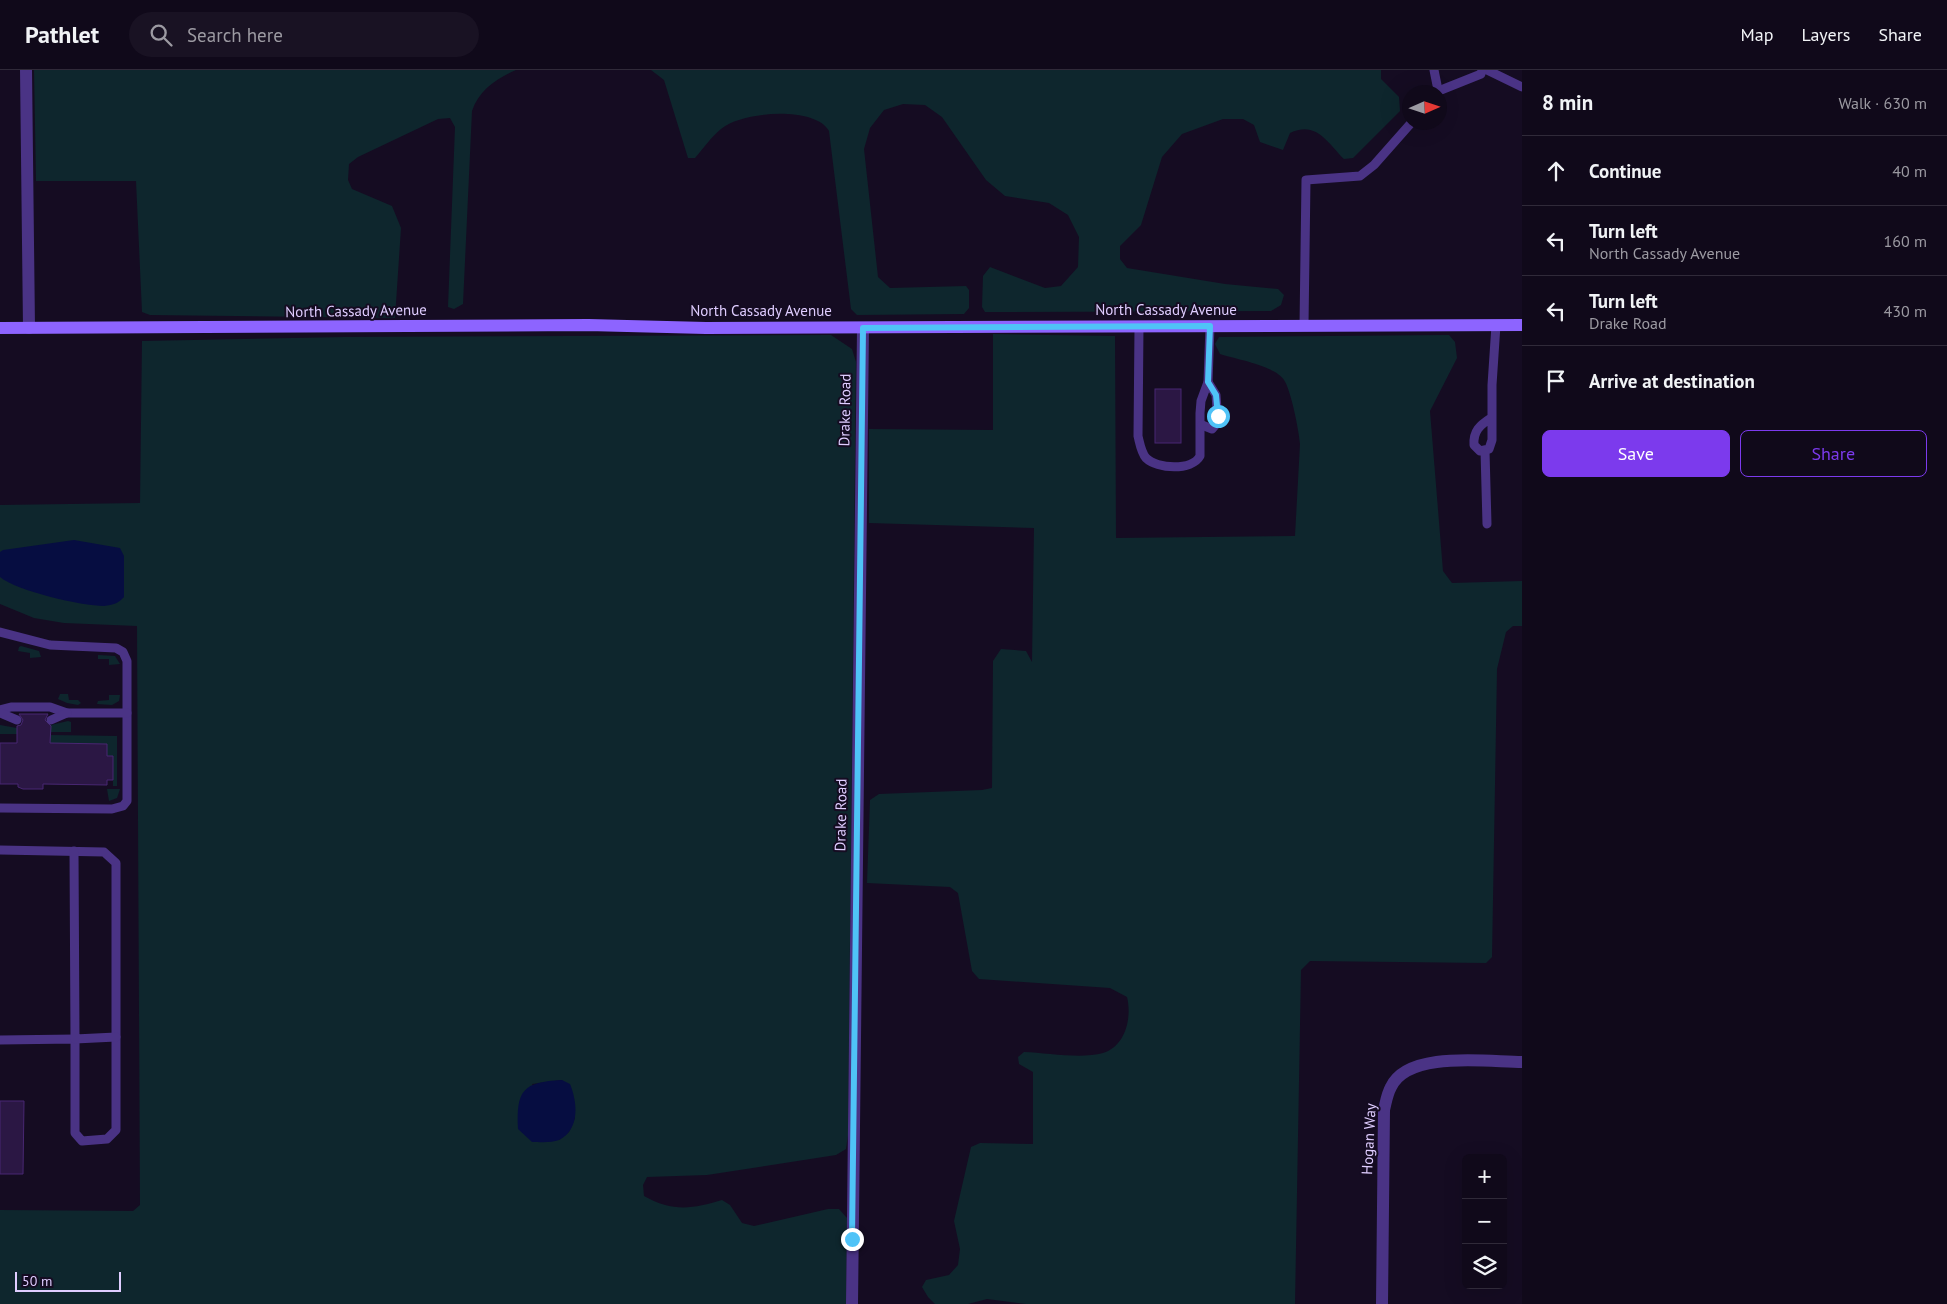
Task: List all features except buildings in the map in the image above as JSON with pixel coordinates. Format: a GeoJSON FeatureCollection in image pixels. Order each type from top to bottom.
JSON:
{"type":"FeatureCollection","features":[{"type":"Feature","properties":{"kind":"main road","name":"North Cassady Avenue"},"geometry":{"type":"LineString","coordinates":[[0,328],[588,325],[706,328],[1522,325]]}},
{"type":"Feature","properties":{"kind":"street"},"geometry":{"type":"LineString","coordinates":[[26,70],[29,328]]}},
{"type":"Feature","properties":{"kind":"street","name":"Drake Road"},"geometry":{"type":"LineString","coordinates":[[852,1304],[863,328]]}},
{"type":"Feature","properties":{"kind":"street","name":"Hogan Way"},"geometry":{"type":"LineString","coordinates":[[1382,1304],[1384,1110],[1391,1086],[1409,1068],[1433,1062],[1522,1062]]}},
{"type":"Feature","properties":{"kind":"lane"},"geometry":{"type":"LineString","coordinates":[[1434,70],[1436,85]]}},
{"type":"Feature","properties":{"kind":"lane"},"geometry":{"type":"LineString","coordinates":[[1447,87],[1481,74],[1482,70]]}},
{"type":"Feature","properties":{"kind":"lane"},"geometry":{"type":"LineString","coordinates":[[1487,70],[1522,87]]}},
{"type":"Feature","properties":{"kind":"lane"},"geometry":{"type":"LineString","coordinates":[[1304,326],[1306,180],[1360,176],[1374,165],[1405,130]]}},
{"type":"Feature","properties":{"kind":"lane"},"geometry":{"type":"LineString","coordinates":[[1491,418],[1482,424],[1475,434],[1476,449],[1484,451],[1491,447],[1496,325]]}},
{"type":"Feature","properties":{"kind":"lane"},"geometry":{"type":"LineString","coordinates":[[1138,327],[1138,436],[1142,451],[1146,457],[1158,465],[1193,464],[1200,456],[1201,401],[1208,382],[1210,326]]}},
{"type":"Feature","properties":{"kind":"lane"},"geometry":{"type":"LineString","coordinates":[[1202,425],[1212,428],[1218,422],[1216,395],[1208,382]]}},
{"type":"Feature","properties":{"kind":"lane"},"geometry":{"type":"LineString","coordinates":[[1484,451],[1487,524]]}},
{"type":"Feature","properties":{"kind":"lane"},"geometry":{"type":"LineString","coordinates":[[0,632],[50,645],[116,648],[123,652],[127,660],[127,801],[122,806],[112,809],[0,808]]}},
{"type":"Feature","properties":{"kind":"lane"},"geometry":{"type":"LineString","coordinates":[[0,712],[11,707],[50,707],[67,713],[127,713]]}},
{"type":"Feature","properties":{"kind":"lane"},"geometry":{"type":"LineString","coordinates":[[0,712],[17,720]]}},
{"type":"Feature","properties":{"kind":"lane"},"geometry":{"type":"LineString","coordinates":[[51,720],[67,713]]}},
{"type":"Feature","properties":{"kind":"lane"},"geometry":{"type":"LineString","coordinates":[[0,850],[74,851],[104,852],[116,863],[116,1130],[108,1139],[82,1141],[75,1133],[74,851]]}},
{"type":"Feature","properties":{"kind":"lane"},"geometry":{"type":"LineString","coordinates":[[0,1040],[116,1037]]}},
{"type":"Feature","properties":{"kind":"shaded area"},"geometry":{"type":"Polygon","coordinates":[[[34,70],[516,70],[489,86],[479,97],[472,111],[463,304],[454,309],[448,307],[455,127],[450,118],[438,119],[358,157],[349,164],[348,180],[352,189],[392,206],[401,228],[395,318],[150,315],[142,312],[136,181],[36,181],[34,70]]]}},
{"type":"Feature","properties":{"kind":"shaded area"},"geometry":{"type":"Polygon","coordinates":[[[651,70],[1381,70],[1381,79],[1399,97],[1400,111],[1353,158],[1344,159],[1321,135],[1307,129],[1290,133],[1283,150],[1260,142],[1254,125],[1243,119],[1223,119],[1182,134],[1162,157],[1141,225],[1120,246],[1120,259],[1127,268],[1225,284],[1278,289],[1284,295],[1281,305],[1271,311],[985,312],[982,307],[983,276],[990,267],[1045,288],[1061,286],[1078,267],[1079,237],[1068,215],[1049,203],[1005,196],[986,180],[942,117],[925,105],[903,104],[884,110],[870,128],[864,149],[878,277],[890,288],[966,286],[969,290],[969,308],[964,314],[857,315],[851,309],[829,131],[821,123],[794,115],[761,115],[745,118],[721,129],[710,139],[695,158],[688,158],[664,80],[651,70]]]}},
{"type":"Feature","properties":{"kind":"shaded area"},"geometry":{"type":"Polygon","coordinates":[[[993,334],[1115,336],[1116,538],[1295,536],[1300,444],[1287,385],[1280,375],[1273,371],[1220,354],[1215,344],[1219,337],[1449,335],[1455,342],[1457,358],[1430,411],[1443,571],[1452,583],[1522,581],[1522,626],[1513,626],[1506,632],[1497,669],[1492,957],[1486,963],[1310,961],[1301,970],[1295,1304],[1026,1304],[987,1299],[968,1304],[935,1304],[922,1287],[926,1280],[949,1275],[958,1265],[960,1249],[954,1221],[971,1147],[980,1143],[1033,1144],[1033,1072],[1019,1064],[1018,1057],[1024,1052],[1075,1056],[1103,1053],[1117,1044],[1122,1037],[1126,1030],[1129,1013],[1127,997],[1110,988],[979,979],[972,971],[958,893],[950,887],[867,883],[870,800],[879,794],[992,788],[993,661],[1001,649],[1026,651],[1032,662],[1034,528],[869,523],[869,429],[993,430],[993,334]]]}},
{"type":"Feature","properties":{"kind":"shaded area"},"geometry":{"type":"Polygon","coordinates":[[[831,335],[852,349],[856,362],[848,1135],[846,1149],[836,1155],[707,1175],[647,1177],[643,1185],[644,1196],[673,1207],[692,1207],[722,1200],[730,1205],[742,1223],[754,1226],[828,1209],[839,1209],[847,1218],[846,1304],[0,1304],[0,1210],[133,1211],[140,1205],[137,626],[64,623],[34,618],[0,604],[0,505],[140,503],[142,341],[345,337],[831,335]],[[562,1080],[532,1084],[559,1140],[569,1132],[575,1118],[562,1080]]]}},
{"type":"Feature","properties":{"kind":"shaded area"},"geometry":{"type":"Polygon","coordinates":[[[74,540],[120,548],[124,556],[124,597],[120,601],[104,606],[65,601],[20,587],[0,577],[0,552],[3,550],[74,540]]]}},
{"type":"Feature","properties":{"kind":"shaded area"},"geometry":{"type":"Polygon","coordinates":[[[21,646],[39,651],[41,657],[30,658],[30,653],[18,651],[21,646]]]}},
{"type":"Feature","properties":{"kind":"shaded area"},"geometry":{"type":"Polygon","coordinates":[[[98,655],[115,656],[120,664],[109,665],[109,659],[98,659],[98,655]]]}},
{"type":"Feature","properties":{"kind":"shaded area"},"geometry":{"type":"Polygon","coordinates":[[[60,694],[68,694],[69,700],[78,700],[81,703],[78,705],[67,703],[58,699],[60,694]]]}},
{"type":"Feature","properties":{"kind":"shaded area"},"geometry":{"type":"Polygon","coordinates":[[[109,695],[120,695],[119,701],[112,705],[97,704],[98,701],[109,700],[109,695]]]}},
{"type":"Feature","properties":{"kind":"shaded area"},"geometry":{"type":"Polygon","coordinates":[[[71,722],[71,732],[50,732],[51,725],[71,722]]]}},
{"type":"Feature","properties":{"kind":"shaded area"},"geometry":{"type":"Polygon","coordinates":[[[0,725],[17,728],[17,734],[0,734],[0,725]]]}},
{"type":"Feature","properties":{"kind":"shaded area"},"geometry":{"type":"Polygon","coordinates":[[[50,735],[117,736],[117,786],[113,786],[113,757],[107,756],[107,744],[50,743],[50,735]]]}},
{"type":"Feature","properties":{"kind":"shaded area"},"geometry":{"type":"Polygon","coordinates":[[[107,789],[120,789],[117,798],[109,801],[107,789]]]}},
{"type":"Feature","properties":{"kind":"shaded area"},"geometry":{"type":"Polygon","coordinates":[[[562,1080],[570,1084],[574,1098],[575,1114],[571,1129],[559,1140],[532,1142],[518,1129],[521,1097],[530,1086],[562,1080]]]}},
{"type":"Feature","properties":{"kind":"route"},"geometry":{"type":"LineString","coordinates":[[852,1239],[863,328],[1210,326],[1208,382],[1216,395],[1218,416]]}}]}
